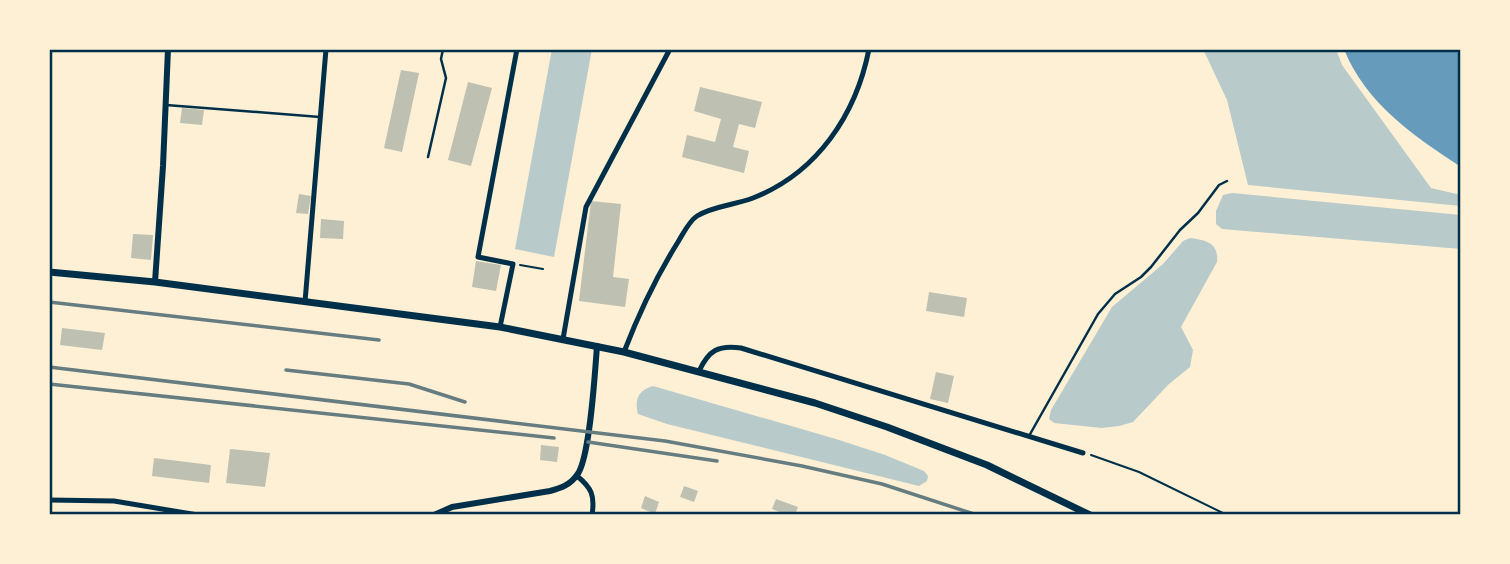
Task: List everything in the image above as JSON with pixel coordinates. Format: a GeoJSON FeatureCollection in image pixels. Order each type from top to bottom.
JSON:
{"type":"FeatureCollection","features":[{"type":"Feature","properties":{"kind":"main road"},"geometry":{"type":"LineString","coordinates":[[49,272],[155,282],[500,327],[624,352],[815,403],[943,447],[1035,487],[1090,515]]}},
{"type":"Feature","properties":{"kind":"street"},"geometry":{"type":"LineString","coordinates":[[155,282],[168,49]]}},
{"type":"Feature","properties":{"kind":"street"},"geometry":{"type":"LineString","coordinates":[[305,302],[326,49]]}},
{"type":"Feature","properties":{"kind":"street"},"geometry":{"type":"LineString","coordinates":[[500,327],[513,264],[478,257],[517,49]]}},
{"type":"Feature","properties":{"kind":"street"},"geometry":{"type":"LineString","coordinates":[[563,339],[586,207],[670,49]]}},
{"type":"Feature","properties":{"kind":"street"},"geometry":{"type":"LineString","coordinates":[[624,352],[641,307],[660,270],[695,217],[768,192],[793,176],[822,151],[850,108],[869,49]]}},
{"type":"Feature","properties":{"kind":"street"},"geometry":{"type":"LineString","coordinates":[[434,515],[452,507],[561,488],[577,476],[585,453],[597,346]]}},
{"type":"Feature","properties":{"kind":"street"},"geometry":{"type":"LineString","coordinates":[[699,371],[706,357],[716,348],[741,348],[1083,453]]}},
{"type":"Feature","properties":{"kind":"street"},"geometry":{"type":"LineString","coordinates":[[577,476],[592,491],[592,515]]}},
{"type":"Feature","properties":{"kind":"street"},"geometry":{"type":"LineString","coordinates":[[49,500],[114,501],[198,515]]}},
{"type":"Feature","properties":{"kind":"lane"},"geometry":{"type":"LineString","coordinates":[[428,157],[446,78],[441,59],[443,49]]}},
{"type":"Feature","properties":{"kind":"lane"},"geometry":{"type":"LineString","coordinates":[[166,105],[320,117]]}},
{"type":"Feature","properties":{"kind":"lane"},"geometry":{"type":"LineString","coordinates":[[1028,436],[1098,314],[1115,293],[1141,277],[1151,267],[1180,230],[1198,213],[1219,186],[1227,181]]}},
{"type":"Feature","properties":{"kind":"path"},"geometry":{"type":"LineString","coordinates":[[76,49],[84,49]]}},
{"type":"Feature","properties":{"kind":"path"},"geometry":{"type":"LineString","coordinates":[[513,264],[543,269]]}},
{"type":"Feature","properties":{"kind":"path"},"geometry":{"type":"LineString","coordinates":[[1083,453],[1139,472],[1227,515]]}},
{"type":"Feature","properties":{"kind":"shaded area"},"geometry":{"type":"Polygon","coordinates":[[[552,49],[592,49],[554,257],[515,249],[552,49]]]}},
{"type":"Feature","properties":{"kind":"shaded area"},"geometry":{"type":"Polygon","coordinates":[[[1203,49],[1336,49],[1342,65],[1431,188],[1461,195],[1461,206],[1248,185],[1227,100],[1203,49]]]}},
{"type":"Feature","properties":{"kind":"shaded area"},"geometry":{"type":"Polygon","coordinates":[[[1232,193],[1461,215],[1461,249],[1222,229],[1216,224],[1216,211],[1223,195],[1232,193]]]}},
{"type":"Feature","properties":{"kind":"shaded area"},"geometry":{"type":"Polygon","coordinates":[[[1190,238],[1214,247],[1217,262],[1181,327],[1193,350],[1190,367],[1169,384],[1133,422],[1102,428],[1054,423],[1049,419],[1051,410],[1112,307],[1163,264],[1183,241],[1190,238]]]}},
{"type":"Feature","properties":{"kind":"shaded area"},"geometry":{"type":"Polygon","coordinates":[[[653,386],[885,455],[924,471],[928,476],[927,481],[919,486],[667,424],[638,414],[639,396],[653,386]]]}},
{"type":"Feature","properties":{"kind":"water"},"geometry":{"type":"Polygon","coordinates":[[[1344,49],[1461,49],[1461,167],[1409,131],[1378,102],[1353,68],[1344,49]]]}},
{"type":"Feature","properties":{"kind":"building"},"geometry":{"type":"Polygon","coordinates":[[[401,70],[419,73],[402,152],[384,148],[401,70]]]}},
{"type":"Feature","properties":{"kind":"building"},"geometry":{"type":"Polygon","coordinates":[[[468,82],[492,88],[471,166],[448,160],[468,82]]]}},
{"type":"Feature","properties":{"kind":"building"},"geometry":{"type":"Polygon","coordinates":[[[700,87],[762,102],[755,128],[739,124],[733,147],[749,151],[744,173],[682,157],[687,135],[715,142],[721,119],[694,111],[700,87]]]}},
{"type":"Feature","properties":{"kind":"building"},"geometry":{"type":"Polygon","coordinates":[[[182,108],[204,110],[202,125],[180,123],[182,108]]]}},
{"type":"Feature","properties":{"kind":"building"},"geometry":{"type":"Polygon","coordinates":[[[299,194],[311,196],[308,214],[296,213],[299,194]]]}},
{"type":"Feature","properties":{"kind":"building"},"geometry":{"type":"Polygon","coordinates":[[[591,201],[621,204],[613,277],[629,279],[625,307],[579,301],[591,201]]]}},
{"type":"Feature","properties":{"kind":"building"},"geometry":{"type":"Polygon","coordinates":[[[321,219],[344,221],[343,239],[320,238],[321,219]]]}},
{"type":"Feature","properties":{"kind":"building"},"geometry":{"type":"Polygon","coordinates":[[[133,234],[153,235],[151,260],[131,258],[133,234]]]}},
{"type":"Feature","properties":{"kind":"building"},"geometry":{"type":"Polygon","coordinates":[[[476,261],[501,265],[496,291],[472,287],[476,261]]]}},
{"type":"Feature","properties":{"kind":"building"},"geometry":{"type":"Polygon","coordinates":[[[929,292],[967,298],[964,317],[926,311],[929,292]]]}},
{"type":"Feature","properties":{"kind":"building"},"geometry":{"type":"Polygon","coordinates":[[[62,328],[105,333],[102,350],[60,345],[62,328]]]}},
{"type":"Feature","properties":{"kind":"building"},"geometry":{"type":"Polygon","coordinates":[[[936,372],[954,376],[948,403],[930,399],[936,372]]]}},
{"type":"Feature","properties":{"kind":"building"},"geometry":{"type":"Polygon","coordinates":[[[541,445],[559,447],[557,462],[540,460],[541,445]]]}},
{"type":"Feature","properties":{"kind":"building"},"geometry":{"type":"Polygon","coordinates":[[[230,449],[270,453],[265,487],[226,483],[230,449]]]}},
{"type":"Feature","properties":{"kind":"building"},"geometry":{"type":"Polygon","coordinates":[[[154,458],[211,465],[209,483],[152,476],[154,458]]]}},
{"type":"Feature","properties":{"kind":"building"},"geometry":{"type":"Polygon","coordinates":[[[684,486],[698,491],[694,502],[680,497],[684,486]]]}},
{"type":"Feature","properties":{"kind":"building"},"geometry":{"type":"Polygon","coordinates":[[[645,496],[659,502],[655,514],[641,508],[645,496]]]}},
{"type":"Feature","properties":{"kind":"building"},"geometry":{"type":"Polygon","coordinates":[[[776,499],[798,507],[795,515],[772,509],[776,499]]]}},
{"type":"Feature","properties":{"kind":"railway"},"geometry":{"type":"LineString","coordinates":[[49,302],[379,340]]}},
{"type":"Feature","properties":{"kind":"railway"},"geometry":{"type":"LineString","coordinates":[[49,367],[665,441],[802,466],[882,484],[977,515]]}},
{"type":"Feature","properties":{"kind":"railway"},"geometry":{"type":"LineString","coordinates":[[286,370],[409,384],[465,402]]}},
{"type":"Feature","properties":{"kind":"railway"},"geometry":{"type":"LineString","coordinates":[[49,384],[554,438]]}},
{"type":"Feature","properties":{"kind":"railway"},"geometry":{"type":"LineString","coordinates":[[588,442],[717,461]]}}]}
